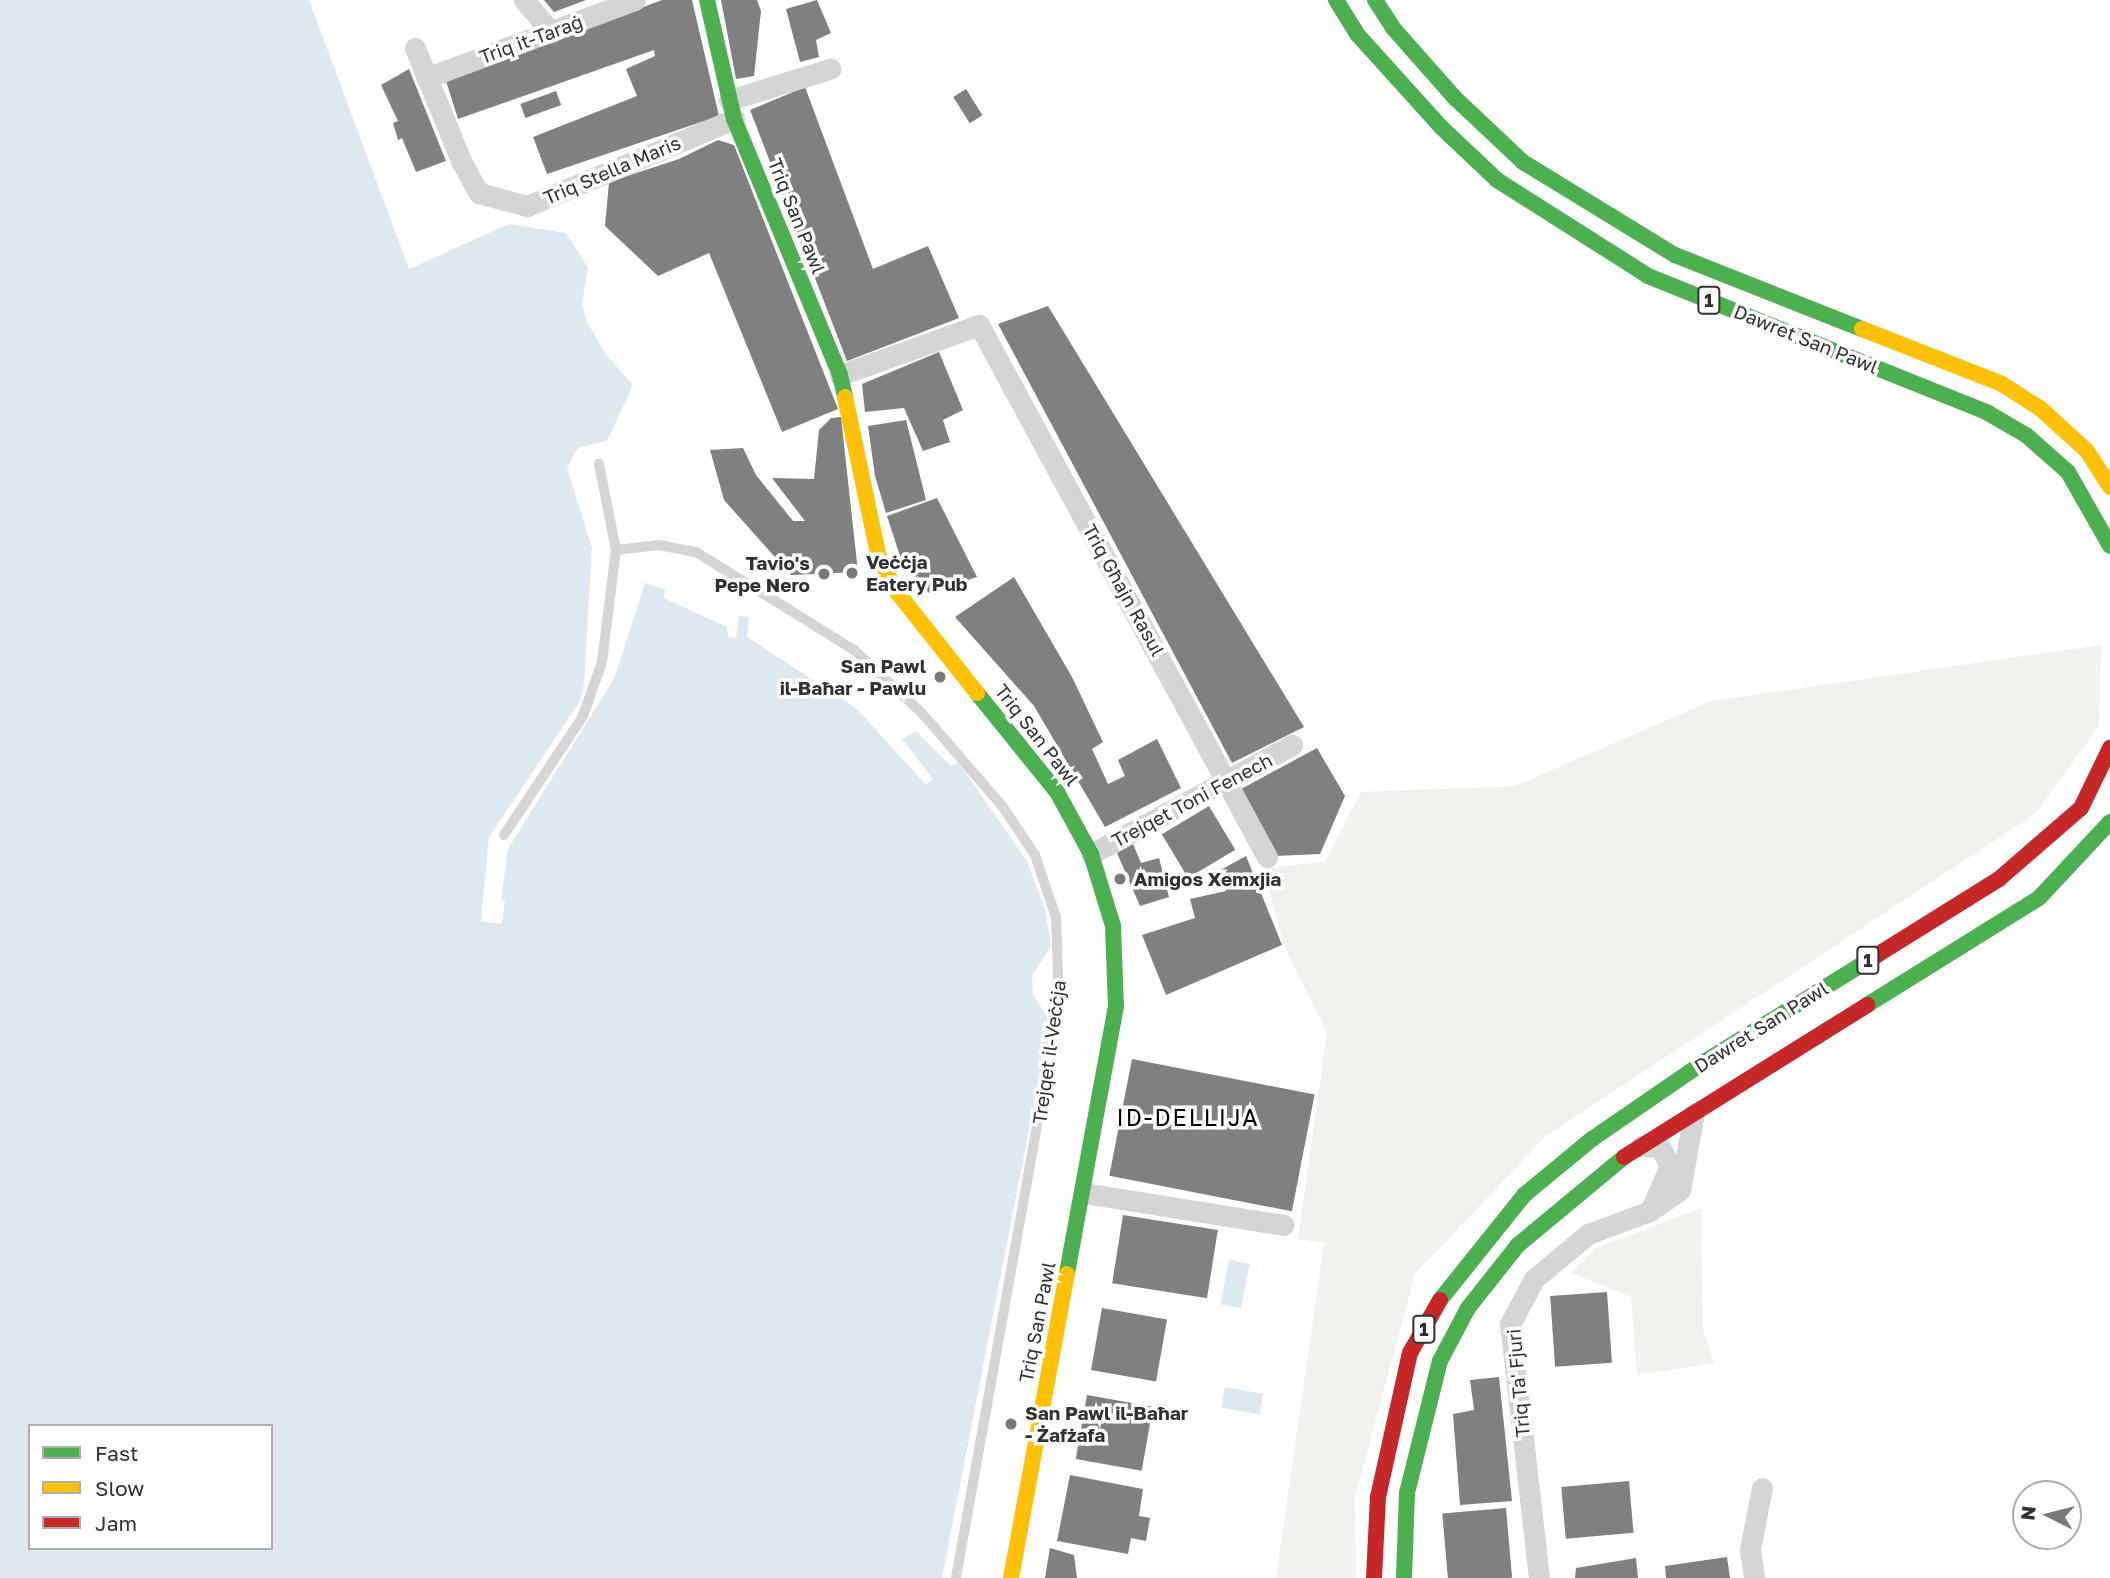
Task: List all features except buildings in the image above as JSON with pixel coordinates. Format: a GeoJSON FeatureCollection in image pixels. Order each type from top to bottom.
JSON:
{"type":"FeatureCollection","features":[{"type":"Feature","properties":{"kind":"main road","name":"Triq San Pawl"},"geometry":{"type":"LineString","coordinates":[[707,0],[732,110],[840,375],[879,558],[897,592],[1057,792],[1091,854],[1113,926],[1116,1006],[1084,1193],[1011,1578]]}},
{"type":"Feature","properties":{"kind":"main road","name":"Dawret San Pawl"},"geometry":{"type":"LineString","coordinates":[[1336,0],[1357,34],[1441,127],[1497,180],[1648,276],[1988,413],[2026,435],[2068,472],[2110,546]]}},
{"type":"Feature","properties":{"kind":"main road","name":"Dawret San Pawl"},"geometry":{"type":"LineString","coordinates":[[1375,0],[1393,29],[1455,98],[1523,162],[1675,255],[2002,384],[2041,409],[2087,451],[2110,486]]}},
{"type":"Feature","properties":{"kind":"main road","name":"Dawret San Pawl"},"geometry":{"type":"LineString","coordinates":[[1374,1578],[1378,1497],[1410,1353],[1444,1294],[1524,1195],[1592,1139],[1704,1062],[1999,879],[2081,808],[2110,748]]}},
{"type":"Feature","properties":{"kind":"main road","name":"Dawret San Pawl"},"geometry":{"type":"LineString","coordinates":[[1404,1578],[1407,1493],[1440,1360],[1468,1308],[1518,1245],[1603,1171],[1695,1110],[2039,898],[2110,821]]}},
{"type":"Feature","properties":{"kind":"street"},"geometry":{"type":"LineString","coordinates":[[524,0],[551,32]]}},
{"type":"Feature","properties":{"kind":"street","name":"Triq it-Taraġ"},"geometry":{"type":"LineString","coordinates":[[426,78],[635,0]]}},
{"type":"Feature","properties":{"kind":"street","name":"Triq Stella Maris"},"geometry":{"type":"LineString","coordinates":[[415,48],[461,161],[479,193],[527,206],[732,110],[830,69]]}},
{"type":"Feature","properties":{"kind":"street","name":"Triq Għajn Rasul"},"geometry":{"type":"LineString","coordinates":[[840,375],[979,325],[1267,857]]}},
{"type":"Feature","properties":{"kind":"street","name":"Trejqet Toni Fenech"},"geometry":{"type":"LineString","coordinates":[[1091,854],[1292,745]]}},
{"type":"Feature","properties":{"kind":"street","name":"Dawret San Pawl"},"geometry":{"type":"LineString","coordinates":[[1592,1139],[1660,1110],[1695,1110]]}},
{"type":"Feature","properties":{"kind":"street","name":"Triq Ta' Fjuri"},"geometry":{"type":"LineString","coordinates":[[1539,1578],[1510,1324],[1534,1279],[1588,1234],[1650,1211],[1679,1190],[1695,1110]]}},
{"type":"Feature","properties":{"kind":"street"},"geometry":{"type":"LineString","coordinates":[[1641,1146],[1660,1147],[1670,1166],[1650,1211]]}},
{"type":"Feature","properties":{"kind":"street"},"geometry":{"type":"LineString","coordinates":[[1084,1193],[1283,1225]]}},
{"type":"Feature","properties":{"kind":"street"},"geometry":{"type":"LineString","coordinates":[[1754,1578],[1750,1549],[1762,1488]]}},
{"type":"Feature","properties":{"kind":"lane"},"geometry":{"type":"LineString","coordinates":[[505,835],[583,716],[602,662],[616,550],[600,464]]}},
{"type":"Feature","properties":{"kind":"lane","name":"Trejqet il-Veċċja"},"geometry":{"type":"LineString","coordinates":[[616,550],[659,545],[696,552],[854,650],[921,712],[1003,807],[1035,855],[1056,917],[1059,1003],[956,1578]]}},
{"type":"Feature","properties":{"kind":"shaded area"},"geometry":{"type":"Polygon","coordinates":[[[0,0],[309,0],[409,269],[509,224],[566,233],[588,268],[582,303],[587,322],[606,355],[633,385],[607,441],[578,448],[567,468],[592,548],[584,684],[579,703],[489,837],[481,921],[502,924],[505,900],[501,899],[508,849],[615,677],[645,583],[665,590],[664,598],[727,627],[728,637],[736,638],[739,616],[749,617],[747,637],[856,708],[926,785],[933,779],[902,739],[916,731],[951,766],[958,762],[1027,861],[1045,910],[1051,946],[1032,976],[1033,995],[1050,1021],[942,1578],[0,1578],[0,0]]]}},
{"type":"Feature","properties":{"kind":"shaded area"},"geometry":{"type":"Polygon","coordinates":[[[2101,645],[2099,726],[2035,814],[1546,1136],[1415,1274],[1355,1497],[1356,1578],[1276,1578],[1324,1243],[1298,1239],[1327,1033],[1285,948],[1263,868],[1325,862],[1361,792],[1515,786],[1711,701],[2101,645]]]}},
{"type":"Feature","properties":{"kind":"shaded area"},"geometry":{"type":"Polygon","coordinates":[[[1701,1208],[1703,1330],[1714,1363],[1637,1375],[1631,1297],[1571,1273],[1596,1248],[1701,1208]]]}},
{"type":"Feature","properties":{"kind":"shaded area"},"geometry":{"type":"Polygon","coordinates":[[[1229,1260],[1250,1264],[1241,1308],[1220,1304],[1229,1260]]]}},
{"type":"Feature","properties":{"kind":"shaded area"},"geometry":{"type":"Polygon","coordinates":[[[1225,1387],[1263,1394],[1260,1414],[1221,1408],[1225,1387]]]}},
{"type":"Feature","properties":{"kind":"traffic: fast"},"geometry":{"type":"LineString","coordinates":[[707,0],[734,119],[840,375],[845,397]]}},
{"type":"Feature","properties":{"kind":"traffic: fast"},"geometry":{"type":"LineString","coordinates":[[1336,0],[1357,34],[1441,127],[1497,180],[1648,276],[1988,413],[2026,435],[2068,472],[2110,546]]}},
{"type":"Feature","properties":{"kind":"traffic: fast"},"geometry":{"type":"LineString","coordinates":[[1375,0],[1393,28],[1455,98],[1523,162],[1675,255],[1862,329]]}},
{"type":"Feature","properties":{"kind":"traffic: fast"},"geometry":{"type":"LineString","coordinates":[[977,693],[1057,792],[1091,854],[1113,926],[1116,1006],[1067,1274]]}},
{"type":"Feature","properties":{"kind":"traffic: fast"},"geometry":{"type":"LineString","coordinates":[[1867,1005],[2039,898],[2110,822]]}},
{"type":"Feature","properties":{"kind":"traffic: fast"},"geometry":{"type":"LineString","coordinates":[[1440,1300],[1524,1195],[1592,1139],[1704,1062],[1877,955]]}},
{"type":"Feature","properties":{"kind":"traffic: fast"},"geometry":{"type":"LineString","coordinates":[[1404,1578],[1407,1493],[1440,1361],[1468,1308],[1518,1245],[1624,1157]]}},
{"type":"Feature","properties":{"kind":"traffic: slow"},"geometry":{"type":"LineString","coordinates":[[1862,329],[2002,384],[2041,409],[2087,451],[2110,487]]}},
{"type":"Feature","properties":{"kind":"traffic: slow"},"geometry":{"type":"LineString","coordinates":[[845,397],[879,558],[897,592],[977,693]]}},
{"type":"Feature","properties":{"kind":"traffic: slow"},"geometry":{"type":"LineString","coordinates":[[1011,1578],[1067,1274]]}},
{"type":"Feature","properties":{"kind":"traffic: jam"},"geometry":{"type":"LineString","coordinates":[[1877,955],[1999,879],[2081,808],[2110,748]]}},
{"type":"Feature","properties":{"kind":"traffic: jam"},"geometry":{"type":"LineString","coordinates":[[1624,1157],[1867,1005]]}},
{"type":"Feature","properties":{"kind":"traffic: jam"},"geometry":{"type":"LineString","coordinates":[[1374,1578],[1378,1497],[1410,1353],[1440,1300]]}},
{"type":"Feature","properties":{"kind":"place","name":"Veċċja Eatery Pub"},"geometry":{"type":"Point","coordinates":[852,573]}},
{"type":"Feature","properties":{"kind":"place","name":"Tavio's Pepe Nero"},"geometry":{"type":"Point","coordinates":[824,574]}},
{"type":"Feature","properties":{"kind":"place","name":"San Pawl il-Baħar - Pawlu"},"geometry":{"type":"Point","coordinates":[940,677]}},
{"type":"Feature","properties":{"kind":"place","name":"Amigos Xemxjia"},"geometry":{"type":"Point","coordinates":[1120,879]}},
{"type":"Feature","properties":{"kind":"place","name":"San Pawl il-Baħar - Żafżafa"},"geometry":{"type":"Point","coordinates":[1011,1424]}},
{"type":"Feature","properties":{"kind":"district","name":"ID-DELLIJA"},"geometry":{"type":"Point","coordinates":[1188,1117]}}]}
